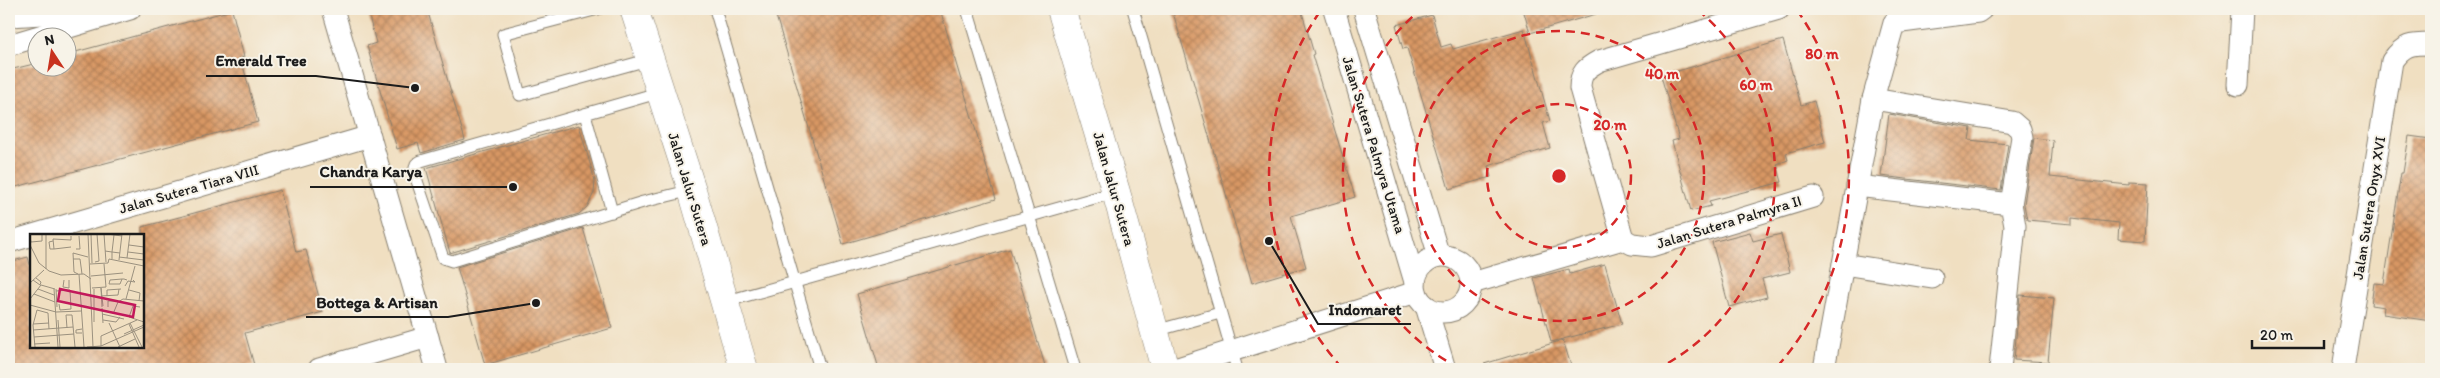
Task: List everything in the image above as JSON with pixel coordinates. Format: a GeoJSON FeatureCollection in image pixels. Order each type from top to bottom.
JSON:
{"type":"FeatureCollection","features":[{"type":"Feature","properties":{"kind":"main road","name":"Jalan Jalur Sutera"},"geometry":{"type":"LineString","coordinates":[[634,9],[692,190],[744,369]]}},
{"type":"Feature","properties":{"kind":"main road","name":"Jalan Jalur Sutera"},"geometry":{"type":"LineString","coordinates":[[1061,9],[1116,192],[1165,369]]}},
{"type":"Feature","properties":{"kind":"street"},"geometry":{"type":"LineString","coordinates":[[9,16],[129,9]]}},
{"type":"Feature","properties":{"kind":"street"},"geometry":{"type":"LineString","coordinates":[[9,45],[129,9]]}},
{"type":"Feature","properties":{"kind":"street"},"geometry":{"type":"LineString","coordinates":[[333,9],[437,369]]}},
{"type":"Feature","properties":{"kind":"street","name":"Jalan Sutera Palmyra Utama"},"geometry":{"type":"LineString","coordinates":[[1334,9],[1419,293],[1445,369]]}},
{"type":"Feature","properties":{"kind":"street","name":"Jalan Sutera Palmyra Utama"},"geometry":{"type":"LineString","coordinates":[[1364,9],[1439,256]]}},
{"type":"Feature","properties":{"kind":"street"},"geometry":{"type":"LineString","coordinates":[[1472,283],[1623,238],[1580,88],[1580,77],[1587,68],[1599,61],[1779,9]]}},
{"type":"Feature","properties":{"kind":"street"},"geometry":{"type":"LineString","coordinates":[[1824,369],[1873,99],[1894,23],[1978,12],[1982,9]]}},
{"type":"Feature","properties":{"kind":"street"},"geometry":{"type":"LineString","coordinates":[[2238,85],[2242,9]]}},
{"type":"Feature","properties":{"kind":"street","name":"Jalan Sutera Onyx XVI"},"geometry":{"type":"LineString","coordinates":[[2343,369],[2392,61],[2401,49],[2415,44],[2431,44]]}},
{"type":"Feature","properties":{"kind":"street"},"geometry":{"type":"LineString","coordinates":[[1873,99],[2012,122],[2020,129],[2022,136],[2011,204],[2015,226],[2000,369]]}},
{"type":"Feature","properties":{"kind":"street","name":"Jalan Sutera Tiara VIII"},"geometry":{"type":"LineString","coordinates":[[36,234],[370,136]]}},
{"type":"Feature","properties":{"kind":"street"},"geometry":{"type":"LineString","coordinates":[[1857,186],[2011,204]]}},
{"type":"Feature","properties":{"kind":"street","name":"Jalan Sutera Palmyra II"},"geometry":{"type":"LineString","coordinates":[[1623,238],[1632,244],[1651,246],[1813,197]]}},
{"type":"Feature","properties":{"kind":"street","name":"Jalan Sutera Tiara VIII"},"geometry":{"type":"LineString","coordinates":[[9,242],[30,236]]}},
{"type":"Feature","properties":{"kind":"street"},"geometry":{"type":"LineString","coordinates":[[1439,256],[1458,260],[1465,266],[1472,283],[1467,301],[1460,307],[1443,313],[1434,312],[1419,293],[1423,265],[1439,256]]}},
{"type":"Feature","properties":{"kind":"street"},"geometry":{"type":"LineString","coordinates":[[1843,264],[1932,278]]}},
{"type":"Feature","properties":{"kind":"street"},"geometry":{"type":"LineString","coordinates":[[1174,369],[1234,360],[1419,293]]}},
{"type":"Feature","properties":{"kind":"street"},"geometry":{"type":"LineString","coordinates":[[319,369],[428,337]]}},
{"type":"Feature","properties":{"kind":"lane"},"geometry":{"type":"LineString","coordinates":[[598,9],[504,34],[520,95],[651,60]]}},
{"type":"Feature","properties":{"kind":"lane"},"geometry":{"type":"LineString","coordinates":[[715,9],[820,369]]}},
{"type":"Feature","properties":{"kind":"lane"},"geometry":{"type":"LineString","coordinates":[[968,9],[1075,369]]}},
{"type":"Feature","properties":{"kind":"lane"},"geometry":{"type":"LineString","coordinates":[[1133,9],[1234,360]]}},
{"type":"Feature","properties":{"kind":"lane"},"geometry":{"type":"LineString","coordinates":[[661,92],[420,161],[416,164],[414,172],[443,258],[448,260],[692,190]]}},
{"type":"Feature","properties":{"kind":"lane"},"geometry":{"type":"LineString","coordinates":[[585,114],[612,212]]}},
{"type":"Feature","properties":{"kind":"lane"},"geometry":{"type":"LineString","coordinates":[[724,302],[1116,192]]}},
{"type":"Feature","properties":{"kind":"lane"},"geometry":{"type":"LineString","coordinates":[[1155,332],[1220,313]]}},
{"type":"Feature","properties":{"kind":"building"},"geometry":{"type":"Polygon","coordinates":[[[367,9],[427,9],[465,140],[421,153],[418,143],[397,149],[367,46],[376,43],[367,9]]]}},
{"type":"Feature","properties":{"kind":"building"},"geometry":{"type":"Polygon","coordinates":[[[774,9],[940,9],[996,199],[843,244],[774,9]]]}},
{"type":"Feature","properties":{"kind":"building"},"geometry":{"type":"Polygon","coordinates":[[[1172,9],[1301,9],[1314,54],[1312,55],[1355,197],[1291,216],[1306,267],[1252,283],[1172,9]]]}},
{"type":"Feature","properties":{"kind":"building"},"geometry":{"type":"Polygon","coordinates":[[[1523,9],[1595,9],[1596,14],[1530,33],[1523,9]]]}},
{"type":"Feature","properties":{"kind":"building"},"geometry":{"type":"Polygon","coordinates":[[[232,10],[244,57],[241,58],[258,122],[16,187],[9,161],[9,70],[28,65],[28,78],[78,78],[78,51],[232,10]]]}},
{"type":"Feature","properties":{"kind":"building"},"geometry":{"type":"Polygon","coordinates":[[[1432,15],[1441,47],[1451,44],[1453,49],[1524,29],[1550,121],[1543,123],[1550,148],[1488,166],[1491,177],[1449,189],[1407,48],[1403,49],[1396,25],[1432,15]]]}},
{"type":"Feature","properties":{"kind":"building"},"geometry":{"type":"Polygon","coordinates":[[[1783,40],[1801,105],[1814,101],[1825,142],[1786,153],[1788,160],[1777,164],[1782,182],[1709,201],[1711,206],[1691,211],[1672,141],[1679,139],[1661,76],[1783,40]]]}},
{"type":"Feature","properties":{"kind":"building"},"geometry":{"type":"Polygon","coordinates":[[[1889,114],[1971,128],[1969,140],[2008,144],[2001,190],[1881,176],[1889,114]]]}},
{"type":"Feature","properties":{"kind":"building"},"geometry":{"type":"Polygon","coordinates":[[[579,125],[595,181],[594,193],[587,207],[579,214],[450,253],[426,168],[579,125]]]}},
{"type":"Feature","properties":{"kind":"building"},"geometry":{"type":"Polygon","coordinates":[[[2409,136],[2431,139],[2431,321],[2383,314],[2384,307],[2371,305],[2374,283],[2384,284],[2401,173],[2403,173],[2409,136]]]}},
{"type":"Feature","properties":{"kind":"building"},"geometry":{"type":"Polygon","coordinates":[[[2034,138],[2053,140],[2050,177],[2129,185],[2129,182],[2148,183],[2145,241],[2118,239],[2119,223],[2072,218],[2072,224],[2027,220],[2024,204],[2034,138]]]}},
{"type":"Feature","properties":{"kind":"building"},"geometry":{"type":"Polygon","coordinates":[[[280,190],[296,252],[306,250],[323,312],[245,333],[254,365],[238,369],[13,369],[9,355],[9,262],[28,257],[30,264],[30,348],[144,348],[144,234],[142,234],[142,227],[280,190]]]}},
{"type":"Feature","properties":{"kind":"building"},"geometry":{"type":"Polygon","coordinates":[[[583,228],[612,328],[485,365],[457,267],[583,228]]]}},
{"type":"Feature","properties":{"kind":"building"},"geometry":{"type":"Polygon","coordinates":[[[1750,232],[1753,241],[1781,234],[1790,272],[1762,279],[1767,297],[1729,307],[1712,242],[1750,232]]]}},
{"type":"Feature","properties":{"kind":"building"},"geometry":{"type":"Polygon","coordinates":[[[1010,249],[1046,369],[879,369],[857,294],[1010,249]]]}},
{"type":"Feature","properties":{"kind":"building"},"geometry":{"type":"Polygon","coordinates":[[[1605,264],[1622,324],[1551,342],[1534,278],[1569,269],[1570,274],[1605,264]]]}},
{"type":"Feature","properties":{"kind":"building"},"geometry":{"type":"Polygon","coordinates":[[[2020,295],[2054,298],[2048,362],[2014,360],[2020,295]]]}},
{"type":"Feature","properties":{"kind":"building"},"geometry":{"type":"Polygon","coordinates":[[[1563,340],[1572,369],[1485,369],[1484,364],[1563,340]]]}},
{"type":"Feature","properties":{"kind":"place","name":"Emerald Tree"},"geometry":{"type":"Point","coordinates":[415,88]}},
{"type":"Feature","properties":{"kind":"place","name":"Chandra Karya"},"geometry":{"type":"Point","coordinates":[513,187]}},
{"type":"Feature","properties":{"kind":"place","name":"Indomaret"},"geometry":{"type":"Point","coordinates":[1269,241]}},
{"type":"Feature","properties":{"kind":"place","name":"Bottega & Artisan"},"geometry":{"type":"Point","coordinates":[536,303]}}]}
